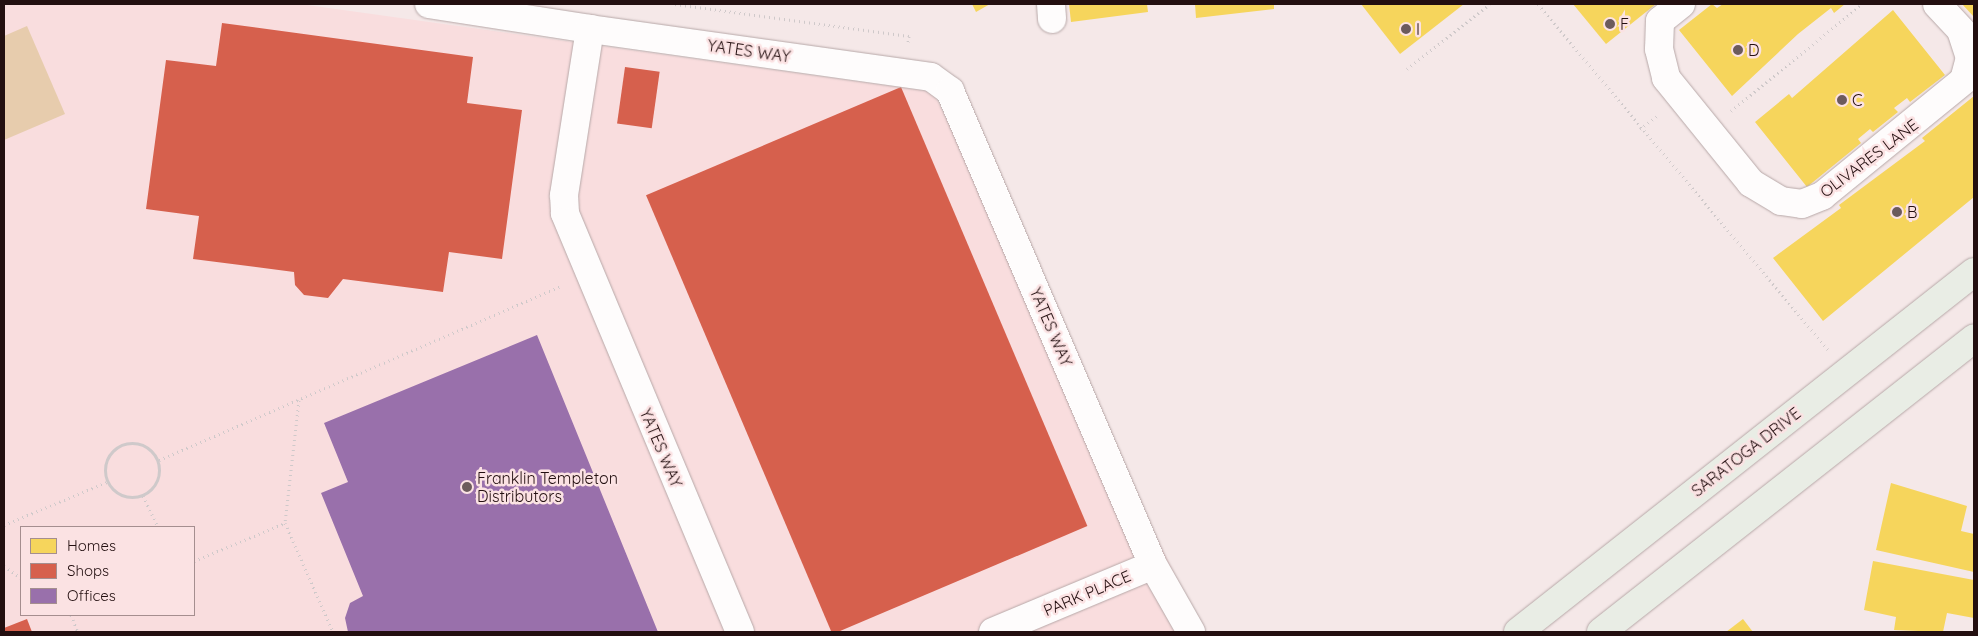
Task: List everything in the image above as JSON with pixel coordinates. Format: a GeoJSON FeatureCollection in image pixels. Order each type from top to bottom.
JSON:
{"type":"FeatureCollection","features":[{"type":"Feature","properties":{"kind":"main road","name":"SARATOGA DRIVE"},"geometry":{"type":"LineString","coordinates":[[1518,632],[1974,272]]}},
{"type":"Feature","properties":{"kind":"main road"},"geometry":{"type":"LineString","coordinates":[[1601,632],[1974,338]]}},
{"type":"Feature","properties":{"kind":"street"},"geometry":{"type":"LineString","coordinates":[[430,4],[590,29]]}},
{"type":"Feature","properties":{"kind":"street","name":"OLIVARES LANE"},"geometry":{"type":"LineString","coordinates":[[1681,4],[1660,21],[1659,50],[1666,78],[1751,183],[1781,201],[1802,204],[1822,196],[1949,96],[1964,80],[1970,58],[1961,30],[1937,4]]}},
{"type":"Feature","properties":{"kind":"street","name":"YATES WAY"},"geometry":{"type":"LineString","coordinates":[[740,632],[570,231],[564,195],[590,29],[931,77],[950,91],[1153,565],[1191,632]]}},
{"type":"Feature","properties":{"kind":"street","name":"PARK PLACE"},"geometry":{"type":"LineString","coordinates":[[993,632],[1153,565]]}},
{"type":"Feature","properties":{"kind":"path"},"geometry":{"type":"LineString","coordinates":[[675,4],[909,36],[903,73]]}},
{"type":"Feature","properties":{"kind":"path"},"geometry":{"type":"LineString","coordinates":[[712,4],[715,9]]}},
{"type":"Feature","properties":{"kind":"path"},"geometry":{"type":"LineString","coordinates":[[1407,69],[1490,4]]}},
{"type":"Feature","properties":{"kind":"path"},"geometry":{"type":"LineString","coordinates":[[1538,4],[1848,372]]}},
{"type":"Feature","properties":{"kind":"path"},"geometry":{"type":"LineString","coordinates":[[1708,130],[1862,4]]}},
{"type":"Feature","properties":{"kind":"path"},"geometry":{"type":"LineString","coordinates":[[158,460],[588,275]]}},
{"type":"Feature","properties":{"kind":"path"},"geometry":{"type":"LineString","coordinates":[[299,399],[285,523],[333,632]]}},
{"type":"Feature","properties":{"kind":"path"},"geometry":{"type":"LineString","coordinates":[[121,444],[150,449],[158,460],[160,474],[143,496],[131,498],[115,492],[107,482],[104,467],[121,444]]}},
{"type":"Feature","properties":{"kind":"path"},"geometry":{"type":"LineString","coordinates":[[4,524],[107,482]]}},
{"type":"Feature","properties":{"kind":"path"},"geometry":{"type":"LineString","coordinates":[[143,496],[158,526]]}},
{"type":"Feature","properties":{"kind":"path"},"geometry":{"type":"LineString","coordinates":[[195,561],[285,523]]}},
{"type":"Feature","properties":{"kind":"path"},"geometry":{"type":"LineString","coordinates":[[4,566],[20,577]]}},
{"type":"Feature","properties":{"kind":"path"},"geometry":{"type":"LineString","coordinates":[[72,616],[78,632]]}},
{"type":"Feature","properties":{"kind":"shaded area"},"geometry":{"type":"Polygon","coordinates":[[[4,4],[300,4],[933,92],[1204,632],[4,632],[4,4]]]}},
{"type":"Feature","properties":{"kind":"shaded area"},"geometry":{"type":"Polygon","coordinates":[[[27,26],[65,114],[4,140],[4,36],[27,26]]]}},
{"type":"Feature","properties":{"kind":"building: Homes"},"geometry":{"type":"Polygon","coordinates":[[[972,4],[990,4],[976,12],[972,4]]]}},
{"type":"Feature","properties":{"kind":"building: Homes"},"geometry":{"type":"Polygon","coordinates":[[[1069,4],[1147,4],[1148,12],[1071,22],[1069,4]]]}},
{"type":"Feature","properties":{"kind":"building: Homes"},"geometry":{"type":"Polygon","coordinates":[[[1195,4],[1274,4],[1274,9],[1196,18],[1195,4]]]}},
{"type":"Feature","properties":{"kind":"building: Homes","name":"I"},"geometry":{"type":"Polygon","coordinates":[[[1361,4],[1464,4],[1400,54],[1361,4]]]}},
{"type":"Feature","properties":{"kind":"building: Homes","name":"F"},"geometry":{"type":"Polygon","coordinates":[[[1573,4],[1656,4],[1606,44],[1573,4]]]}},
{"type":"Feature","properties":{"kind":"building: Homes","name":"D"},"geometry":{"type":"Polygon","coordinates":[[[1712,4],[1717,8],[1723,4],[1845,4],[1834,13],[1831,8],[1798,34],[1732,96],[1679,30],[1712,4]]]}},
{"type":"Feature","properties":{"kind":"building: Homes"},"geometry":{"type":"Polygon","coordinates":[[[1962,4],[1974,4],[1974,17],[1962,4]]]}},
{"type":"Feature","properties":{"kind":"building: Homes","name":"C"},"geometry":{"type":"Polygon","coordinates":[[[1893,10],[1945,75],[1910,102],[1907,98],[1894,108],[1898,112],[1873,132],[1870,129],[1858,139],[1861,143],[1807,187],[1755,122],[1789,94],[1792,98],[1893,10]]]}},
{"type":"Feature","properties":{"kind":"building: Homes","name":"B"},"geometry":{"type":"Polygon","coordinates":[[[1974,96],[1974,197],[1823,321],[1773,258],[1841,208],[1839,205],[1925,141],[1922,138],[1974,96]]]}},
{"type":"Feature","properties":{"kind":"building: Homes"},"geometry":{"type":"Polygon","coordinates":[[[1891,483],[1967,506],[1961,531],[1974,534],[1974,572],[1876,550],[1891,483]]]}},
{"type":"Feature","properties":{"kind":"building: Homes"},"geometry":{"type":"Polygon","coordinates":[[[1873,561],[1974,580],[1974,618],[1947,613],[1943,632],[1894,630],[1896,617],[1864,610],[1873,561]]]}},
{"type":"Feature","properties":{"kind":"building: Homes"},"geometry":{"type":"Polygon","coordinates":[[[1743,619],[1753,632],[1726,632],[1743,619]]]}},
{"type":"Feature","properties":{"kind":"building: Shops"},"geometry":{"type":"Polygon","coordinates":[[[222,23],[473,57],[467,103],[522,110],[502,259],[449,252],[443,292],[343,279],[328,298],[304,295],[295,285],[294,272],[193,259],[199,216],[146,209],[166,60],[216,66],[222,23]]]}},
{"type":"Feature","properties":{"kind":"building: Shops"},"geometry":{"type":"Polygon","coordinates":[[[625,67],[660,72],[652,128],[617,123],[625,67]]]}},
{"type":"Feature","properties":{"kind":"building: Shops"},"geometry":{"type":"Polygon","coordinates":[[[901,87],[1087,526],[838,632],[831,632],[646,195],[901,87]]]}},
{"type":"Feature","properties":{"kind":"building: Shops"},"geometry":{"type":"Polygon","coordinates":[[[27,619],[32,632],[4,632],[4,628],[27,619]]]}},
{"type":"Feature","properties":{"kind":"building: Offices","name":"Franklin Templeton Distributors"},"geometry":{"type":"Polygon","coordinates":[[[537,335],[658,632],[348,632],[345,618],[350,603],[363,596],[321,493],[348,482],[324,423],[537,335]]]}},
{"type":"Feature","properties":{"kind":"place","name":"F"},"geometry":{"type":"Point","coordinates":[1610,24]}},
{"type":"Feature","properties":{"kind":"place","name":"I"},"geometry":{"type":"Point","coordinates":[1406,29]}},
{"type":"Feature","properties":{"kind":"place","name":"D"},"geometry":{"type":"Point","coordinates":[1738,50]}},
{"type":"Feature","properties":{"kind":"place","name":"C"},"geometry":{"type":"Point","coordinates":[1842,100]}},
{"type":"Feature","properties":{"kind":"place","name":"B"},"geometry":{"type":"Point","coordinates":[1897,212]}},
{"type":"Feature","properties":{"kind":"place","name":"Franklin Templeton Distributors"},"geometry":{"type":"Point","coordinates":[467,487]}}]}
